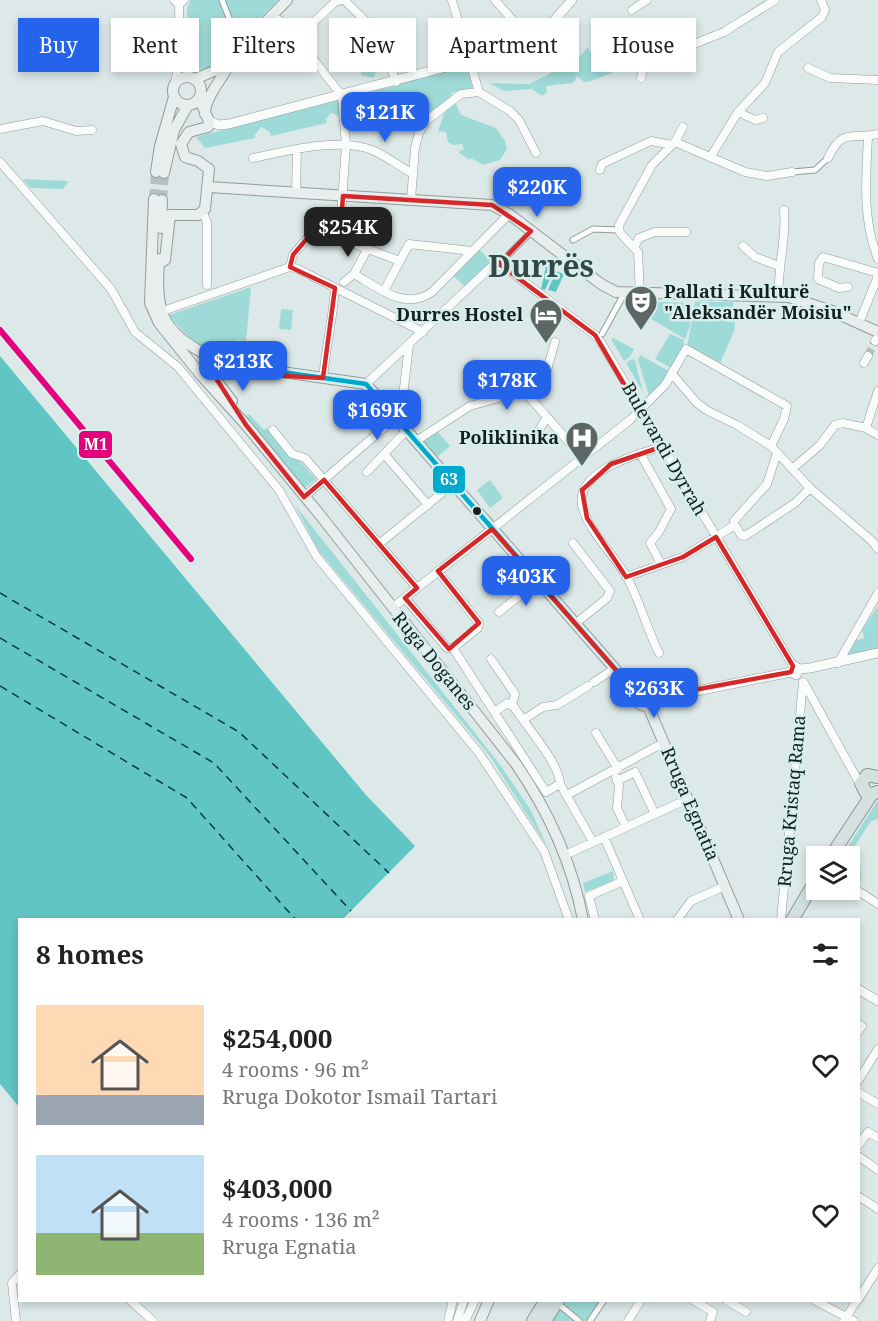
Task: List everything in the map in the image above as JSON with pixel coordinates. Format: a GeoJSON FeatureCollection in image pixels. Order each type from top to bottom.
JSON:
{"type":"FeatureCollection","features":[{"type":"Feature","properties":{"kind":"main road"},"geometry":{"type":"LineString","coordinates":[[271,16],[287,0]]}},
{"type":"Feature","properties":{"kind":"main road"},"geometry":{"type":"LineString","coordinates":[[215,72],[193,78],[184,77],[176,83],[160,146],[160,172],[174,130],[188,105],[215,82],[222,72]]}},
{"type":"Feature","properties":{"kind":"main road"},"geometry":{"type":"LineString","coordinates":[[206,122],[206,102],[227,72]]}},
{"type":"Feature","properties":{"kind":"main road"},"geometry":{"type":"LineString","coordinates":[[193,78],[201,86],[200,96],[206,122]]}},
{"type":"Feature","properties":{"kind":"main road"},"geometry":{"type":"LineString","coordinates":[[174,97],[180,104],[188,105]]}},
{"type":"Feature","properties":{"kind":"main road"},"geometry":{"type":"LineString","coordinates":[[158,264],[165,260],[170,215],[203,213],[208,187],[207,166],[185,157],[181,144],[189,132],[206,122]]}},
{"type":"Feature","properties":{"kind":"main road"},"geometry":{"type":"LineString","coordinates":[[208,187],[492,205],[509,214],[612,290],[624,294],[640,295],[779,296],[802,300],[859,322],[877,337]]}},
{"type":"Feature","properties":{"kind":"main road"},"geometry":{"type":"LineString","coordinates":[[246,425],[197,371],[159,323],[151,308],[149,289],[158,199],[157,297],[160,312],[184,341],[209,357],[226,364],[366,384],[637,694],[639,703],[648,706],[654,701],[656,694],[646,686],[637,694]]}},
{"type":"Feature","properties":{"kind":"main road"},"geometry":{"type":"LineString","coordinates":[[197,371],[198,358],[209,357]]}},
{"type":"Feature","properties":{"kind":"main road"},"geometry":{"type":"LineString","coordinates":[[197,371],[207,375],[212,371],[214,363],[209,357]]}},
{"type":"Feature","properties":{"kind":"main road"},"geometry":{"type":"LineString","coordinates":[[212,371],[273,372]]}},
{"type":"Feature","properties":{"kind":"main road"},"geometry":{"type":"LineString","coordinates":[[212,371],[246,425]]}},
{"type":"Feature","properties":{"kind":"main road","name":"Ruga Doganes"},"geometry":{"type":"LineString","coordinates":[[246,425],[516,764],[543,806],[565,855],[582,918]]}},
{"type":"Feature","properties":{"kind":"main road","name":"Rruga Egnatia"},"geometry":{"type":"LineString","coordinates":[[648,706],[738,918]]}},
{"type":"Feature","properties":{"kind":"main road"},"geometry":{"type":"LineString","coordinates":[[837,846],[864,805],[872,785]]}},
{"type":"Feature","properties":{"kind":"main road"},"geometry":{"type":"LineString","coordinates":[[785,918],[806,895]]}},
{"type":"Feature","properties":{"kind":"main road"},"geometry":{"type":"LineString","coordinates":[[793,918],[806,896]]}},
{"type":"Feature","properties":{"kind":"main road","name":"Rruga Egnatia"},"geometry":{"type":"LineString","coordinates":[[733,903],[743,918]]}},
{"type":"Feature","properties":{"kind":"main road"},"geometry":{"type":"LineString","coordinates":[[480,1321],[488,1302]]}},
{"type":"Feature","properties":{"kind":"main road"},"geometry":{"type":"LineString","coordinates":[[533,1321],[545,1302]]}},
{"type":"Feature","properties":{"kind":"main road"},"geometry":{"type":"LineString","coordinates":[[545,1321],[560,1304]]}},
{"type":"Feature","properties":{"kind":"street"},"geometry":{"type":"LineString","coordinates":[[222,0],[229,18]]}},
{"type":"Feature","properties":{"kind":"street"},"geometry":{"type":"LineString","coordinates":[[452,0],[458,18]]}},
{"type":"Feature","properties":{"kind":"street"},"geometry":{"type":"LineString","coordinates":[[495,0],[511,18]]}},
{"type":"Feature","properties":{"kind":"street"},"geometry":{"type":"LineString","coordinates":[[556,18],[572,0]]}},
{"type":"Feature","properties":{"kind":"street"},"geometry":{"type":"LineString","coordinates":[[632,10],[647,0]]}},
{"type":"Feature","properties":{"kind":"street"},"geometry":{"type":"LineString","coordinates":[[641,78],[643,70],[652,61],[724,32],[775,0]]}},
{"type":"Feature","properties":{"kind":"street"},"geometry":{"type":"LineString","coordinates":[[711,156],[738,112],[761,89],[781,48],[822,17],[825,10],[821,0]]}},
{"type":"Feature","properties":{"kind":"street"},"geometry":{"type":"LineString","coordinates":[[317,20],[338,1],[379,34],[396,82]]}},
{"type":"Feature","properties":{"kind":"street"},"geometry":{"type":"LineString","coordinates":[[179,2],[179,18]]}},
{"type":"Feature","properties":{"kind":"street"},"geometry":{"type":"LineString","coordinates":[[271,16],[275,18]]}},
{"type":"Feature","properties":{"kind":"street"},"geometry":{"type":"LineString","coordinates":[[317,64],[342,96],[346,145],[341,222],[349,239],[357,245],[400,261]]}},
{"type":"Feature","properties":{"kind":"street"},"geometry":{"type":"LineString","coordinates":[[808,68],[833,79],[878,80]]}},
{"type":"Feature","properties":{"kind":"street"},"geometry":{"type":"LineString","coordinates":[[176,83],[178,72]]}},
{"type":"Feature","properties":{"kind":"street"},"geometry":{"type":"LineString","coordinates":[[190,72],[193,78]]}},
{"type":"Feature","properties":{"kind":"street"},"geometry":{"type":"LineString","coordinates":[[206,122],[217,129],[434,72]]}},
{"type":"Feature","properties":{"kind":"street"},"geometry":{"type":"LineString","coordinates":[[474,72],[479,92]]}},
{"type":"Feature","properties":{"kind":"street"},"geometry":{"type":"LineString","coordinates":[[411,200],[416,140],[426,121],[461,94],[479,92],[506,108],[519,120],[536,153]]}},
{"type":"Feature","properties":{"kind":"street"},"geometry":{"type":"LineString","coordinates":[[738,112],[755,120],[762,118]]}},
{"type":"Feature","properties":{"kind":"street"},"geometry":{"type":"LineString","coordinates":[[0,129],[43,121],[76,131],[92,130]]}},
{"type":"Feature","properties":{"kind":"street"},"geometry":{"type":"LineString","coordinates":[[618,230],[627,206],[652,165],[674,144],[683,127]]}},
{"type":"Feature","properties":{"kind":"street"},"geometry":{"type":"LineString","coordinates":[[600,170],[602,164],[614,156],[651,141],[674,144],[711,156],[735,169],[766,177],[815,170],[828,158],[834,146],[845,137],[878,134]]}},
{"type":"Feature","properties":{"kind":"street"},"geometry":{"type":"LineString","coordinates":[[868,136],[865,212],[871,241],[878,259]]}},
{"type":"Feature","properties":{"kind":"street"},"geometry":{"type":"LineString","coordinates":[[253,158],[297,149],[346,145],[371,149],[412,174]]}},
{"type":"Feature","properties":{"kind":"street"},"geometry":{"type":"LineString","coordinates":[[296,193],[297,149]]}},
{"type":"Feature","properties":{"kind":"street"},"geometry":{"type":"LineString","coordinates":[[0,162],[111,289],[135,332],[178,367],[279,490],[317,557],[479,753],[544,851],[568,918]]}},
{"type":"Feature","properties":{"kind":"street"},"geometry":{"type":"LineString","coordinates":[[779,296],[779,266],[785,232],[784,210]]}},
{"type":"Feature","properties":{"kind":"street"},"geometry":{"type":"LineString","coordinates":[[203,213],[207,222],[207,285]]}},
{"type":"Feature","properties":{"kind":"street"},"geometry":{"type":"LineString","coordinates":[[354,274],[405,300],[422,297],[432,292],[509,214]]}},
{"type":"Feature","properties":{"kind":"street"},"geometry":{"type":"LineString","coordinates":[[290,267],[293,255],[309,239],[311,222],[341,222]]}},
{"type":"Feature","properties":{"kind":"street"},"geometry":{"type":"LineString","coordinates":[[573,240],[593,229],[618,230],[635,246],[638,252],[640,295]]}},
{"type":"Feature","properties":{"kind":"street"},"geometry":{"type":"LineString","coordinates":[[366,384],[490,268],[498,265],[531,231]]}},
{"type":"Feature","properties":{"kind":"street"},"geometry":{"type":"LineString","coordinates":[[635,246],[639,238],[655,232],[686,232]]}},
{"type":"Feature","properties":{"kind":"street"},"geometry":{"type":"LineString","coordinates":[[384,291],[407,247],[413,243],[472,252]]}},
{"type":"Feature","properties":{"kind":"street"},"geometry":{"type":"LineString","coordinates":[[743,246],[755,257],[779,266]]}},
{"type":"Feature","properties":{"kind":"street"},"geometry":{"type":"LineString","coordinates":[[344,282],[354,274],[368,248]]}},
{"type":"Feature","properties":{"kind":"street"},"geometry":{"type":"LineString","coordinates":[[848,287],[839,288],[818,279],[819,263],[823,257],[878,275],[859,322]]}},
{"type":"Feature","properties":{"kind":"street","name":"Bulevardi Dyrrah"},"geometry":{"type":"LineString","coordinates":[[498,265],[595,335],[851,766],[872,785]]}},
{"type":"Feature","properties":{"kind":"street"},"geometry":{"type":"LineString","coordinates":[[160,312],[290,267],[298,268],[423,332]]}},
{"type":"Feature","properties":{"kind":"street"},"geometry":{"type":"LineString","coordinates":[[323,378],[327,333],[333,315],[335,288]]}},
{"type":"Feature","properties":{"kind":"street"},"geometry":{"type":"LineString","coordinates":[[603,334],[624,294]]}},
{"type":"Feature","properties":{"kind":"street"},"geometry":{"type":"LineString","coordinates":[[416,441],[463,410],[486,400],[506,398],[525,392],[547,370],[555,342]]}},
{"type":"Feature","properties":{"kind":"street"},"geometry":{"type":"LineString","coordinates":[[304,497],[395,417],[402,407],[409,345]]}},
{"type":"Feature","properties":{"kind":"street"},"geometry":{"type":"LineString","coordinates":[[392,608],[640,409],[673,375],[686,349],[787,406],[784,419],[771,446]]}},
{"type":"Feature","properties":{"kind":"street"},"geometry":{"type":"LineString","coordinates":[[475,363],[486,400]]}},
{"type":"Feature","properties":{"kind":"street"},"geometry":{"type":"LineString","coordinates":[[673,375],[697,403],[708,411],[737,424],[771,446],[810,488],[872,541],[878,549]]}},
{"type":"Feature","properties":{"kind":"street"},"geometry":{"type":"LineString","coordinates":[[866,428],[878,391]]}},
{"type":"Feature","properties":{"kind":"street"},"geometry":{"type":"LineString","coordinates":[[525,392],[582,457]]}},
{"type":"Feature","properties":{"kind":"street"},"geometry":{"type":"LineString","coordinates":[[533,440],[547,417]]}},
{"type":"Feature","properties":{"kind":"street"},"geometry":{"type":"LineString","coordinates":[[792,469],[814,451],[835,425],[843,423],[866,428],[878,435]]}},
{"type":"Feature","properties":{"kind":"street"},"geometry":{"type":"LineString","coordinates":[[273,430],[292,454],[303,456],[417,588]]}},
{"type":"Feature","properties":{"kind":"street"},"geometry":{"type":"LineString","coordinates":[[367,472],[385,455],[387,448],[406,431]]}},
{"type":"Feature","properties":{"kind":"street"},"geometry":{"type":"LineString","coordinates":[[659,653],[626,577],[583,512],[582,492],[611,464],[661,447]]}},
{"type":"Feature","properties":{"kind":"street"},"geometry":{"type":"LineString","coordinates":[[640,453],[671,509],[660,532],[650,543],[661,564]]}},
{"type":"Feature","properties":{"kind":"street"},"geometry":{"type":"LineString","coordinates":[[777,453],[766,484],[735,521],[741,535],[745,536],[791,506],[810,488]]}},
{"type":"Feature","properties":{"kind":"street"},"geometry":{"type":"LineString","coordinates":[[385,455],[428,505]]}},
{"type":"Feature","properties":{"kind":"street"},"geometry":{"type":"LineString","coordinates":[[379,544],[453,484]]}},
{"type":"Feature","properties":{"kind":"street"},"geometry":{"type":"LineString","coordinates":[[626,577],[682,556],[735,525]]}},
{"type":"Feature","properties":{"kind":"street"},"geometry":{"type":"LineString","coordinates":[[872,541],[878,533]]}},
{"type":"Feature","properties":{"kind":"street"},"geometry":{"type":"LineString","coordinates":[[573,543],[610,591],[607,597],[575,624]]}},
{"type":"Feature","properties":{"kind":"street"},"geometry":{"type":"LineString","coordinates":[[438,571],[479,623],[478,628],[453,648]]}},
{"type":"Feature","properties":{"kind":"street"},"geometry":{"type":"LineString","coordinates":[[499,612],[538,581]]}},
{"type":"Feature","properties":{"kind":"street"},"geometry":{"type":"LineString","coordinates":[[838,663],[878,593]]}},
{"type":"Feature","properties":{"kind":"street","name":"Ruga Doganes"},"geometry":{"type":"LineString","coordinates":[[405,598],[447,648],[453,648],[546,792],[560,784]]}},
{"type":"Feature","properties":{"kind":"street"},"geometry":{"type":"LineString","coordinates":[[656,694],[677,695],[797,673],[878,653]]}},
{"type":"Feature","properties":{"kind":"street"},"geometry":{"type":"LineString","coordinates":[[491,659],[515,694],[512,705]]}},
{"type":"Feature","properties":{"kind":"street"},"geometry":{"type":"LineString","coordinates":[[523,720],[543,707],[557,705],[614,669]]}},
{"type":"Feature","properties":{"kind":"street","name":"Rruga Kristaq Rama"},"geometry":{"type":"LineString","coordinates":[[783,918],[797,673]]}},
{"type":"Feature","properties":{"kind":"street"},"geometry":{"type":"LineString","coordinates":[[495,712],[507,703],[512,705],[553,764],[560,777],[560,784],[593,842]]}},
{"type":"Feature","properties":{"kind":"street"},"geometry":{"type":"LineString","coordinates":[[596,733],[615,771],[617,808],[626,827]]}},
{"type":"Feature","properties":{"kind":"street"},"geometry":{"type":"LineString","coordinates":[[567,795],[663,743]]}},
{"type":"Feature","properties":{"kind":"street"},"geometry":{"type":"LineString","coordinates":[[851,766],[872,785]]}},
{"type":"Feature","properties":{"kind":"street"},"geometry":{"type":"LineString","coordinates":[[617,781],[635,772],[655,814]]}},
{"type":"Feature","properties":{"kind":"street"},"geometry":{"type":"LineString","coordinates":[[565,855],[688,799]]}},
{"type":"Feature","properties":{"kind":"street"},"geometry":{"type":"LineString","coordinates":[[604,837],[639,918]]}},
{"type":"Feature","properties":{"kind":"street"},"geometry":{"type":"LineString","coordinates":[[594,918],[589,903],[590,895],[623,881]]}},
{"type":"Feature","properties":{"kind":"street"},"geometry":{"type":"LineString","coordinates":[[678,918],[691,901],[725,886]]}},
{"type":"Feature","properties":{"kind":"street"},"geometry":{"type":"LineString","coordinates":[[860,892],[878,904]]}},
{"type":"Feature","properties":{"kind":"street"},"geometry":{"type":"LineString","coordinates":[[860,990],[878,1001]]}},
{"type":"Feature","properties":{"kind":"street"},"geometry":{"type":"LineString","coordinates":[[862,1066],[878,1049]]}},
{"type":"Feature","properties":{"kind":"street"},"geometry":{"type":"LineString","coordinates":[[860,1093],[878,1104]]}},
{"type":"Feature","properties":{"kind":"street"},"geometry":{"type":"LineString","coordinates":[[860,1143],[868,1132],[878,1138]]}},
{"type":"Feature","properties":{"kind":"street"},"geometry":{"type":"LineString","coordinates":[[860,1157],[878,1170]]}},
{"type":"Feature","properties":{"kind":"street"},"geometry":{"type":"LineString","coordinates":[[860,1197],[877,1206]]}},
{"type":"Feature","properties":{"kind":"street"},"geometry":{"type":"LineString","coordinates":[[860,1297],[878,1268]]}},
{"type":"Feature","properties":{"kind":"street"},"geometry":{"type":"LineString","coordinates":[[16,1321],[12,1283],[18,1276]]}},
{"type":"Feature","properties":{"kind":"street"},"geometry":{"type":"LineString","coordinates":[[132,1302],[153,1321]]}},
{"type":"Feature","properties":{"kind":"street"},"geometry":{"type":"LineString","coordinates":[[448,1321],[453,1302]]}},
{"type":"Feature","properties":{"kind":"street"},"geometry":{"type":"LineString","coordinates":[[457,1321],[463,1302]]}},
{"type":"Feature","properties":{"kind":"street"},"geometry":{"type":"LineString","coordinates":[[465,1321],[474,1302]]}},
{"type":"Feature","properties":{"kind":"street"},"geometry":{"type":"LineString","coordinates":[[591,1321],[603,1302]]}},
{"type":"Feature","properties":{"kind":"street"},"geometry":{"type":"LineString","coordinates":[[628,1321],[639,1302]]}},
{"type":"Feature","properties":{"kind":"street"},"geometry":{"type":"LineString","coordinates":[[696,1302],[713,1312],[710,1321]]}},
{"type":"Feature","properties":{"kind":"street"},"geometry":{"type":"LineString","coordinates":[[729,1302],[746,1312]]}},
{"type":"Feature","properties":{"kind":"street"},"geometry":{"type":"LineString","coordinates":[[817,1302],[848,1320],[857,1302]]}},
{"type":"Feature","properties":{"kind":"street"},"geometry":{"type":"LineString","coordinates":[[560,1304],[579,1321]]}},
{"type":"Feature","properties":{"kind":"highlighted area"},"geometry":{"type":"Polygon","coordinates":[[[343,196],[492,205],[505,211],[531,231],[499,264],[595,335],[661,447],[611,464],[582,490],[587,518],[626,577],[683,557],[716,537],[793,666],[791,672],[667,695],[655,694],[646,672],[637,694],[492,529],[438,571],[479,623],[449,649],[405,598],[417,588],[324,480],[304,497],[246,425],[212,372],[323,378],[335,288],[290,267],[293,255],[311,234],[311,222],[341,223],[343,196]]]}},
{"type":"Feature","properties":{"kind":"shaded area"},"geometry":{"type":"Polygon","coordinates":[[[190,0],[278,0],[260,18],[211,18],[211,67],[199,69],[199,18],[188,18],[190,0]]]}},
{"type":"Feature","properties":{"kind":"shaded area"},"geometry":{"type":"Polygon","coordinates":[[[588,47],[591,52],[591,72],[615,72],[588,82],[584,82],[577,76],[573,83],[546,86],[547,92],[542,96],[532,89],[504,91],[489,83],[529,84],[551,72],[579,72],[579,57],[588,47]]]}},
{"type":"Feature","properties":{"kind":"shaded area"},"geometry":{"type":"Polygon","coordinates":[[[362,72],[376,72],[374,78],[361,75],[362,72]]]}},
{"type":"Feature","properties":{"kind":"shaded area"},"geometry":{"type":"Polygon","coordinates":[[[442,72],[471,72],[474,87],[451,93],[452,99],[441,109],[429,114],[422,100],[412,104],[402,96],[396,108],[349,119],[347,99],[442,72]]]}},
{"type":"Feature","properties":{"kind":"shaded area"},"geometry":{"type":"Polygon","coordinates":[[[340,99],[341,117],[331,113],[326,119],[327,123],[271,136],[270,132],[261,127],[255,138],[205,148],[196,137],[340,99]]]}},
{"type":"Feature","properties":{"kind":"shaded area"},"geometry":{"type":"Polygon","coordinates":[[[455,102],[461,115],[496,128],[505,141],[507,149],[500,160],[483,165],[471,158],[470,160],[458,152],[464,149],[462,144],[453,145],[448,142],[446,132],[438,131],[445,111],[455,102]]]}},
{"type":"Feature","properties":{"kind":"shaded area"},"geometry":{"type":"Polygon","coordinates":[[[23,179],[68,182],[63,189],[30,188],[23,179]]]}},
{"type":"Feature","properties":{"kind":"shaded area"},"geometry":{"type":"Polygon","coordinates":[[[477,247],[493,263],[468,289],[451,274],[477,247]]]}},
{"type":"Feature","properties":{"kind":"shaded area"},"geometry":{"type":"Polygon","coordinates":[[[546,266],[554,270],[545,290],[541,289],[546,266]]]}},
{"type":"Feature","properties":{"kind":"shaded area"},"geometry":{"type":"Polygon","coordinates":[[[556,271],[564,274],[556,292],[548,290],[556,271]]]}},
{"type":"Feature","properties":{"kind":"shaded area"},"geometry":{"type":"Polygon","coordinates":[[[251,287],[246,341],[237,340],[235,362],[198,344],[169,315],[251,287]]]}},
{"type":"Feature","properties":{"kind":"shaded area"},"geometry":{"type":"Polygon","coordinates":[[[634,301],[692,303],[690,326],[685,339],[633,308],[634,301]]]}},
{"type":"Feature","properties":{"kind":"shaded area"},"geometry":{"type":"Polygon","coordinates":[[[695,302],[733,302],[735,329],[718,368],[687,348],[695,302]]]}},
{"type":"Feature","properties":{"kind":"shaded area"},"geometry":{"type":"Polygon","coordinates":[[[281,309],[293,310],[291,330],[279,329],[281,309]]]}},
{"type":"Feature","properties":{"kind":"shaded area"},"geometry":{"type":"Polygon","coordinates":[[[670,334],[684,340],[684,348],[673,369],[655,359],[670,334]]]}},
{"type":"Feature","properties":{"kind":"shaded area"},"geometry":{"type":"Polygon","coordinates":[[[611,339],[634,349],[630,357],[624,361],[611,339]]]}},
{"type":"Feature","properties":{"kind":"shaded area"},"geometry":{"type":"Polygon","coordinates":[[[640,355],[671,372],[649,396],[638,360],[640,355]]]}},
{"type":"Feature","properties":{"kind":"shaded area"},"geometry":{"type":"Polygon","coordinates":[[[0,356],[366,795],[415,846],[344,918],[18,918],[18,1106],[0,1084],[0,356]]]}},
{"type":"Feature","properties":{"kind":"shaded area"},"geometry":{"type":"Polygon","coordinates":[[[632,359],[635,360],[643,392],[626,363],[632,359]]]}},
{"type":"Feature","properties":{"kind":"shaded area"},"geometry":{"type":"Polygon","coordinates":[[[249,414],[264,430],[267,428],[291,458],[297,458],[316,479],[302,490],[244,418],[249,414]]]}},
{"type":"Feature","properties":{"kind":"shaded area"},"geometry":{"type":"Polygon","coordinates":[[[436,430],[450,446],[435,459],[420,442],[436,430]]]}},
{"type":"Feature","properties":{"kind":"shaded area"},"geometry":{"type":"Polygon","coordinates":[[[490,480],[503,498],[490,508],[477,490],[490,480]]]}},
{"type":"Feature","properties":{"kind":"shaded area"},"geometry":{"type":"Polygon","coordinates":[[[295,505],[501,766],[530,809],[547,846],[489,755],[318,550],[295,505]]]}},
{"type":"Feature","properties":{"kind":"shaded area"},"geometry":{"type":"Polygon","coordinates":[[[878,606],[878,648],[846,657],[854,641],[864,638],[862,630],[878,606]]]}},
{"type":"Feature","properties":{"kind":"shaded area"},"geometry":{"type":"Polygon","coordinates":[[[878,800],[878,819],[871,821],[855,846],[848,846],[878,800]]]}},
{"type":"Feature","properties":{"kind":"shaded area"},"geometry":{"type":"Polygon","coordinates":[[[613,871],[614,881],[585,892],[583,883],[613,871]]]}},
{"type":"Feature","properties":{"kind":"shaded area"},"geometry":{"type":"Polygon","coordinates":[[[558,1302],[601,1302],[589,1321],[546,1321],[558,1302]]]}},
{"type":"Feature","properties":{"kind":"ferry route"},"geometry":{"type":"LineString","coordinates":[[0,593],[239,732],[389,873]]}},
{"type":"Feature","properties":{"kind":"ferry route"},"geometry":{"type":"LineString","coordinates":[[0,638],[214,763],[351,911]]}},
{"type":"Feature","properties":{"kind":"ferry route"},"geometry":{"type":"LineString","coordinates":[[0,686],[187,798],[294,918]]}},
{"type":"Feature","properties":{"kind":"tunnel"},"geometry":{"type":"LineString","coordinates":[[154,199],[156,172]]}},
{"type":"Feature","properties":{"kind":"tunnel"},"geometry":{"type":"LineString","coordinates":[[162,200],[164,173]]}},
{"type":"Feature","properties":{"kind":"tunnel"},"geometry":{"type":"LineString","coordinates":[[868,356],[875,341]]}},
{"type":"Feature","properties":{"kind":"transit line","name":"M1"},"geometry":{"type":"LineString","coordinates":[[0,330],[191,559]]}},
{"type":"Feature","properties":{"kind":"transit line","name":"63"},"geometry":{"type":"LineString","coordinates":[[210,357],[226,364],[366,384],[637,694]]}},
{"type":"Feature","properties":{"kind":"place","name":"Pallati i Kulturë \"Aleksandër Moisiu\""},"geometry":{"type":"Point","coordinates":[641,331]}},
{"type":"Feature","properties":{"kind":"place","name":"Durres Hostel"},"geometry":{"type":"Point","coordinates":[546,344]}},
{"type":"Feature","properties":{"kind":"place","name":"Poliklinika"},"geometry":{"type":"Point","coordinates":[582,467]}},
{"type":"Feature","properties":{"kind":"district","name":"Durrës"},"geometry":{"type":"Point","coordinates":[541,267]}}]}
